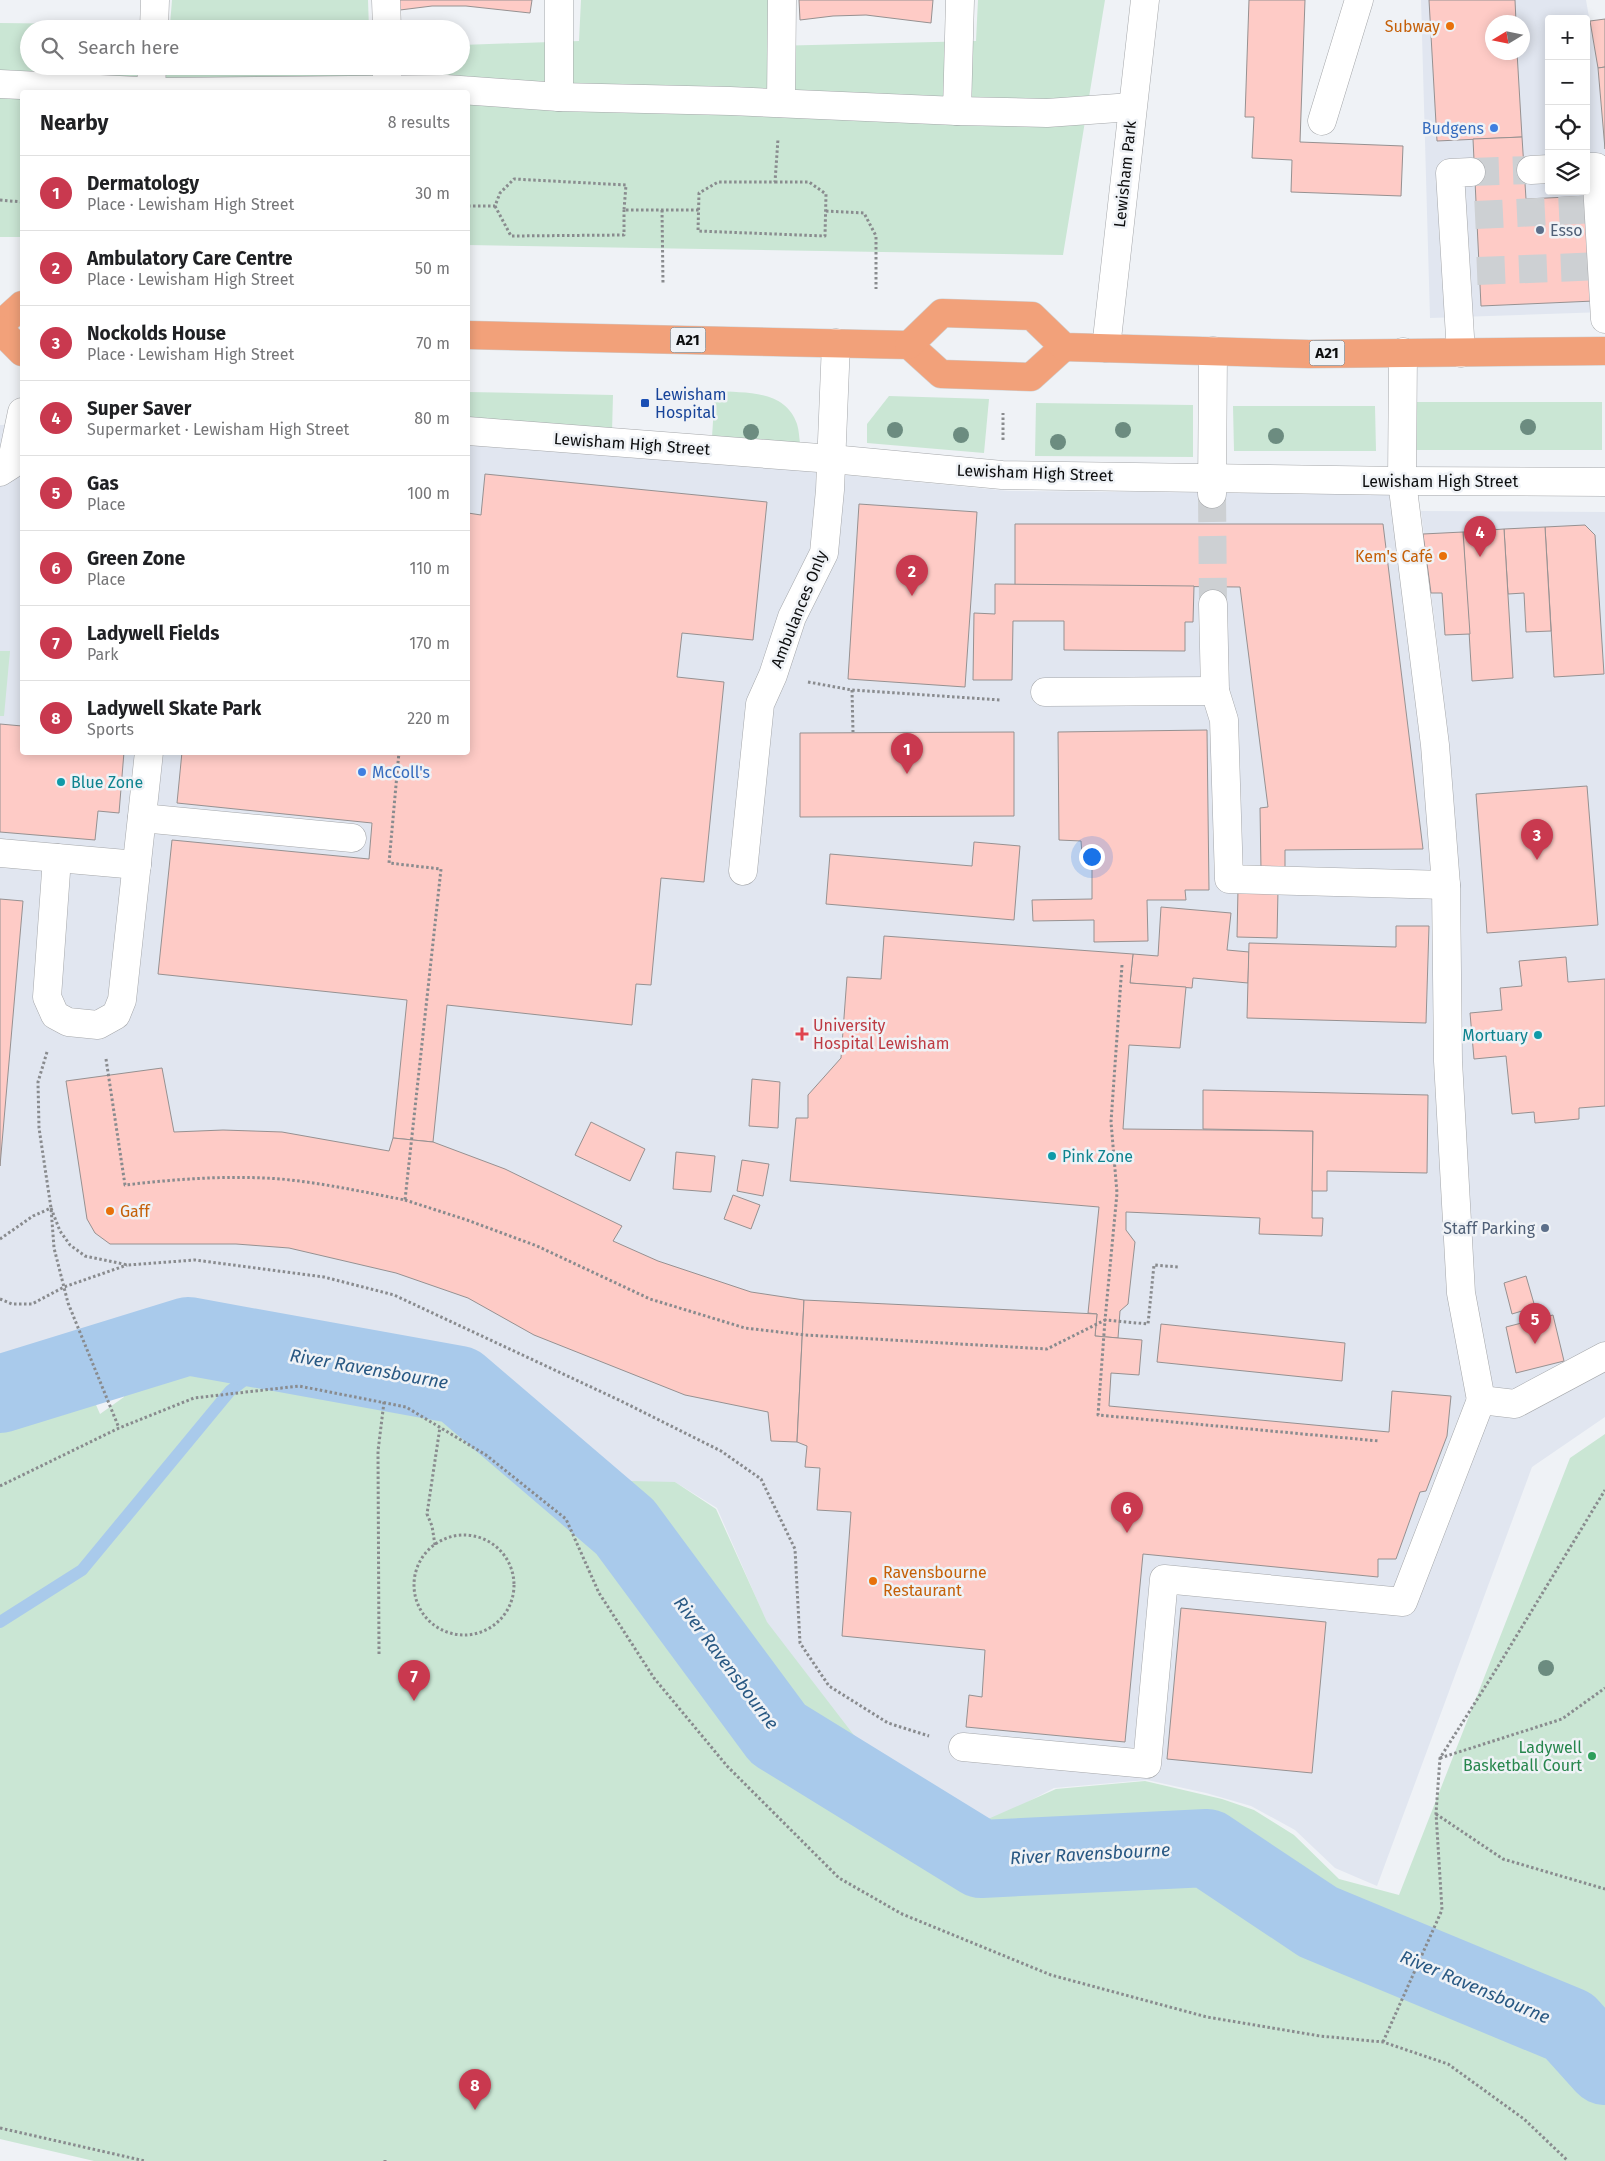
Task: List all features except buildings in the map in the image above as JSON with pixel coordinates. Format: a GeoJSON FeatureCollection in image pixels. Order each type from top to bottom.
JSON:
{"type":"FeatureCollection","features":[{"type":"Feature","properties":{"kind":"highway"},"geometry":{"type":"LineString","coordinates":[[0,325],[20,307]]}},
{"type":"Feature","properties":{"kind":"highway"},"geometry":{"type":"LineString","coordinates":[[942,313],[1032,316],[1064,347],[1031,377],[941,374],[910,344],[942,313]]}},
{"type":"Feature","properties":{"kind":"highway"},"geometry":{"type":"LineString","coordinates":[[0,330],[20,350]]}},
{"type":"Feature","properties":{"kind":"highway","name":"A21"},"geometry":{"type":"LineString","coordinates":[[470,335],[836,344],[910,344]]}},
{"type":"Feature","properties":{"kind":"highway","name":"A21"},"geometry":{"type":"LineString","coordinates":[[1064,347],[1309,354],[1605,351]]}},
{"type":"Feature","properties":{"kind":"street"},"geometry":{"type":"LineString","coordinates":[[154,20],[155,0]]}},
{"type":"Feature","properties":{"kind":"street"},"geometry":{"type":"LineString","coordinates":[[386,0],[387,20]]}},
{"type":"Feature","properties":{"kind":"street"},"geometry":{"type":"LineString","coordinates":[[559,97],[560,0]]}},
{"type":"Feature","properties":{"kind":"street"},"geometry":{"type":"LineString","coordinates":[[781,103],[782,0]]}},
{"type":"Feature","properties":{"kind":"street"},"geometry":{"type":"LineString","coordinates":[[957,111],[960,0]]}},
{"type":"Feature","properties":{"kind":"street","name":"Lewisham Park"},"geometry":{"type":"LineString","coordinates":[[1106,348],[1145,0]]}},
{"type":"Feature","properties":{"kind":"street"},"geometry":{"type":"LineString","coordinates":[[1322,121],[1359,0]]}},
{"type":"Feature","properties":{"kind":"street"},"geometry":{"type":"LineString","coordinates":[[0,84],[152,79],[387,78],[460,90]]}},
{"type":"Feature","properties":{"kind":"street"},"geometry":{"type":"LineString","coordinates":[[470,91],[559,97],[781,103],[957,111],[1047,113],[1132,107]]}},
{"type":"Feature","properties":{"kind":"street"},"geometry":{"type":"LineString","coordinates":[[1590,167],[1596,167],[1605,319]]}},
{"type":"Feature","properties":{"kind":"street"},"geometry":{"type":"LineString","coordinates":[[1461,353],[1467,272],[1464,216],[1450,173],[1471,172]]}},
{"type":"Feature","properties":{"kind":"street","name":"Ambulances Only"},"geometry":{"type":"LineString","coordinates":[[743,871],[760,704],[773,675],[792,617],[824,553],[832,459],[836,344]]}},
{"type":"Feature","properties":{"kind":"street"},"geometry":{"type":"LineString","coordinates":[[1212,486],[1213,351]]}},
{"type":"Feature","properties":{"kind":"street"},"geometry":{"type":"LineString","coordinates":[[963,1747],[1147,1764],[1164,1579],[1403,1602],[1481,1400],[1461,1293],[1448,1061],[1446,885],[1435,745],[1402,481],[1404,352]]}},
{"type":"Feature","properties":{"kind":"street"},"geometry":{"type":"LineString","coordinates":[[0,472],[11,465],[20,422]]}},
{"type":"Feature","properties":{"kind":"street","name":"Lewisham High Street"},"geometry":{"type":"LineString","coordinates":[[470,431],[832,459],[1002,475],[1212,486],[1402,481],[1605,482]]}},
{"type":"Feature","properties":{"kind":"street"},"geometry":{"type":"LineString","coordinates":[[1214,604],[1215,691],[1224,720],[1228,879],[1446,885]]}},
{"type":"Feature","properties":{"kind":"street"},"geometry":{"type":"LineString","coordinates":[[1045,692],[1215,691]]}},
{"type":"Feature","properties":{"kind":"street"},"geometry":{"type":"LineString","coordinates":[[57,858],[47,997],[56,1015],[68,1022],[98,1025],[116,1015],[122,1000],[149,755]]}},
{"type":"Feature","properties":{"kind":"street"},"geometry":{"type":"LineString","coordinates":[[142,818],[352,838]]}},
{"type":"Feature","properties":{"kind":"street"},"geometry":{"type":"LineString","coordinates":[[0,853],[137,864]]}},
{"type":"Feature","properties":{"kind":"street"},"geometry":{"type":"LineString","coordinates":[[1481,1400],[1515,1404],[1605,1356]]}},
{"type":"Feature","properties":{"kind":"path"},"geometry":{"type":"LineString","coordinates":[[775,182],[781,103]]}},
{"type":"Feature","properties":{"kind":"path"},"geometry":{"type":"LineString","coordinates":[[514,179],[626,184],[624,235],[511,236],[495,206],[500,193],[514,179]]}},
{"type":"Feature","properties":{"kind":"path"},"geometry":{"type":"LineString","coordinates":[[718,182],[775,182],[809,182],[826,194],[826,236],[698,231],[699,193],[718,182]]}},
{"type":"Feature","properties":{"kind":"path"},"geometry":{"type":"LineString","coordinates":[[0,200],[20,202]]}},
{"type":"Feature","properties":{"kind":"path"},"geometry":{"type":"LineString","coordinates":[[470,206],[495,206]]}},
{"type":"Feature","properties":{"kind":"path"},"geometry":{"type":"LineString","coordinates":[[624,210],[699,210]]}},
{"type":"Feature","properties":{"kind":"path"},"geometry":{"type":"LineString","coordinates":[[662,210],[663,284]]}},
{"type":"Feature","properties":{"kind":"path"},"geometry":{"type":"LineString","coordinates":[[826,211],[864,213],[876,236],[876,289]]}},
{"type":"Feature","properties":{"kind":"path"},"geometry":{"type":"LineString","coordinates":[[1002,475],[1003,411]]}},
{"type":"Feature","properties":{"kind":"path"},"geometry":{"type":"LineString","coordinates":[[773,675],[852,690],[1001,700]]}},
{"type":"Feature","properties":{"kind":"path"},"geometry":{"type":"LineString","coordinates":[[852,690],[853,732]]}},
{"type":"Feature","properties":{"kind":"path"},"geometry":{"type":"LineString","coordinates":[[399,755],[389,863],[441,869],[406,1200]]}},
{"type":"Feature","properties":{"kind":"path"},"geometry":{"type":"LineString","coordinates":[[1122,966],[1111,1122],[1117,1193],[1098,1415],[1378,1441]]}},
{"type":"Feature","properties":{"kind":"path"},"geometry":{"type":"LineString","coordinates":[[56,1015],[38,1082],[39,1128],[51,1208],[54,1248],[68,1303],[119,1428]]}},
{"type":"Feature","properties":{"kind":"path"},"geometry":{"type":"LineString","coordinates":[[108,1075],[125,1185],[178,1179],[222,1177],[280,1179],[333,1186],[406,1200],[537,1246],[650,1299],[745,1328],[806,1335],[1047,1349],[1105,1320],[1148,1324],[1154,1265],[1178,1267]]}},
{"type":"Feature","properties":{"kind":"path"},"geometry":{"type":"LineString","coordinates":[[0,1240],[33,1216],[51,1208]]}},
{"type":"Feature","properties":{"kind":"path"},"geometry":{"type":"LineString","coordinates":[[51,1208],[60,1231],[70,1245],[85,1256],[128,1265]]}},
{"type":"Feature","properties":{"kind":"path"},"geometry":{"type":"LineString","coordinates":[[0,1299],[12,1304],[32,1304],[64,1287],[128,1265],[195,1260],[324,1276],[394,1295],[621,1401],[721,1451],[761,1479],[795,1549],[800,1643],[829,1686],[888,1723],[963,1747]]}},
{"type":"Feature","properties":{"kind":"path"},"geometry":{"type":"LineString","coordinates":[[0,1486],[119,1428],[194,1398],[299,1386],[406,1407],[486,1455],[566,1519],[599,1593],[654,1678],[727,1766],[838,1878],[902,1914],[1051,1975],[1207,2016],[1320,2036],[1383,2042],[1448,2064],[1524,2119],[1568,2161]]}},
{"type":"Feature","properties":{"kind":"path"},"geometry":{"type":"LineString","coordinates":[[378,1654],[378,1451],[384,1402]]}},
{"type":"Feature","properties":{"kind":"path"},"geometry":{"type":"LineString","coordinates":[[435,1545],[432,1526],[426,1514],[440,1428]]}},
{"type":"Feature","properties":{"kind":"path"},"geometry":{"type":"LineString","coordinates":[[1383,2042],[1442,1910],[1436,1814],[1440,1758],[1605,1490]]}},
{"type":"Feature","properties":{"kind":"path"},"geometry":{"type":"LineString","coordinates":[[461,1534],[478,1536],[494,1544],[505,1556],[512,1572],[514,1589],[510,1606],[501,1619],[488,1629],[473,1634],[457,1634],[442,1630],[429,1620],[419,1607],[414,1592],[415,1576],[420,1561],[435,1545],[445,1538],[461,1534]]}},
{"type":"Feature","properties":{"kind":"path"},"geometry":{"type":"LineString","coordinates":[[1440,1758],[1562,1719],[1605,1688]]}},
{"type":"Feature","properties":{"kind":"path"},"geometry":{"type":"LineString","coordinates":[[1436,1814],[1503,1859],[1605,1889]]}},
{"type":"Feature","properties":{"kind":"path"},"geometry":{"type":"LineString","coordinates":[[0,2128],[145,2161]]}},
{"type":"Feature","properties":{"kind":"shaded area"},"geometry":{"type":"Polygon","coordinates":[[[1421,0],[1586,0],[1589,15],[1545,15],[1545,195],[1590,195],[1590,23],[1598,68],[1605,149],[1605,312],[1430,318],[1421,0]]]}},
{"type":"Feature","properties":{"kind":"shaded area","name":"University Hospital Lewisham"},"geometry":{"type":"Polygon","coordinates":[[[0,425],[20,425],[20,755],[470,755],[470,438],[1009,491],[1394,494],[1419,693],[1443,691],[1421,511],[1605,512],[1605,1417],[1532,1467],[1377,1886],[1335,1868],[1295,1830],[1251,1806],[1206,1793],[1147,1780],[1054,1788],[1001,1816],[936,1843],[767,1623],[717,1508],[675,1482],[629,1484],[483,1376],[191,1315],[0,1366],[0,425]]]}},
{"type":"Feature","properties":{"kind":"green space"},"geometry":{"type":"Polygon","coordinates":[[[172,0],[368,0],[369,20],[170,20],[172,0]]]}},
{"type":"Feature","properties":{"kind":"green space"},"geometry":{"type":"Polygon","coordinates":[[[581,0],[769,0],[771,46],[976,41],[978,0],[1105,0],[1063,255],[470,245],[470,90],[20,90],[20,237],[0,237],[0,23],[20,23],[20,75],[470,75],[470,45],[579,41],[581,0]]]}},
{"type":"Feature","properties":{"kind":"green space"},"geometry":{"type":"Polygon","coordinates":[[[715,391],[762,395],[783,404],[797,424],[800,443],[712,437],[715,391]]]}},
{"type":"Feature","properties":{"kind":"green space"},"geometry":{"type":"Polygon","coordinates":[[[470,392],[613,395],[612,432],[470,419],[470,392]]]}},
{"type":"Feature","properties":{"kind":"green space"},"geometry":{"type":"Polygon","coordinates":[[[889,396],[989,399],[984,453],[867,443],[867,424],[889,396]]]}},
{"type":"Feature","properties":{"kind":"green space"},"geometry":{"type":"Polygon","coordinates":[[[1416,402],[1602,402],[1602,450],[1416,450],[1416,402]]]}},
{"type":"Feature","properties":{"kind":"green space"},"geometry":{"type":"Polygon","coordinates":[[[1036,403],[1193,405],[1193,457],[1035,456],[1036,403]]]}},
{"type":"Feature","properties":{"kind":"green space"},"geometry":{"type":"Polygon","coordinates":[[[1233,406],[1375,406],[1376,451],[1234,451],[1233,406]]]}},
{"type":"Feature","properties":{"kind":"green space"},"geometry":{"type":"Polygon","coordinates":[[[0,651],[10,651],[4,716],[0,716],[0,651]]]}},
{"type":"Feature","properties":{"kind":"green space"},"geometry":{"type":"Polygon","coordinates":[[[190,1313],[478,1374],[630,1481],[675,1482],[716,1509],[767,1622],[936,1842],[1056,1789],[1145,1781],[1222,1799],[1254,1810],[1294,1835],[1339,1879],[1399,1895],[1570,1458],[1605,1434],[1605,2161],[94,2161],[0,2139],[0,1369],[73,1352],[100,1414],[124,1397],[123,1365],[125,1353],[132,1342],[190,1313]]]}},
{"type":"Feature","properties":{"kind":"waterway","name":"River Ravensbourne"},"geometry":{"type":"LineString","coordinates":[[0,1394],[188,1336],[459,1385],[625,1527],[778,1734],[981,1859],[1207,1848],[1318,1922],[1569,2026],[1605,2066]]}},
{"type":"Feature","properties":{"kind":"waterway"},"geometry":{"type":"LineString","coordinates":[[0,1622],[82,1570],[230,1391],[280,1353]]}},
{"type":"Feature","properties":{"kind":"tunnel"},"geometry":{"type":"LineString","coordinates":[[1471,172],[1531,170]]}},
{"type":"Feature","properties":{"kind":"tunnel"},"geometry":{"type":"LineString","coordinates":[[1475,215],[1599,209]]}},
{"type":"Feature","properties":{"kind":"tunnel"},"geometry":{"type":"LineString","coordinates":[[1477,271],[1602,266]]}},
{"type":"Feature","properties":{"kind":"tunnel"},"geometry":{"type":"LineString","coordinates":[[1212,494],[1213,604]]}},
{"type":"Feature","properties":{"kind":"place","name":"Subway"},"geometry":{"type":"Point","coordinates":[1450,26]}},
{"type":"Feature","properties":{"kind":"place","name":"Budgens"},"geometry":{"type":"Point","coordinates":[1494,128]}},
{"type":"Feature","properties":{"kind":"place","name":"Esso"},"geometry":{"type":"Point","coordinates":[1540,230]}},
{"type":"Feature","properties":{"kind":"place","name":"Lewisham Hospital"},"geometry":{"type":"Point","coordinates":[645,403]}},
{"type":"Feature","properties":{"kind":"place","name":"Kem's Café"},"geometry":{"type":"Point","coordinates":[1443,556]}},
{"type":"Feature","properties":{"kind":"place","name":"Super Saver"},"geometry":{"type":"Point","coordinates":[1480,557]}},
{"type":"Feature","properties":{"kind":"place","name":"Ambulatory Care Centre"},"geometry":{"type":"Point","coordinates":[912,596]}},
{"type":"Feature","properties":{"kind":"place","name":"McColl's"},"geometry":{"type":"Point","coordinates":[362,772]}},
{"type":"Feature","properties":{"kind":"place","name":"Dermatology"},"geometry":{"type":"Point","coordinates":[907,774]}},
{"type":"Feature","properties":{"kind":"place","name":"Blue Zone"},"geometry":{"type":"Point","coordinates":[61,782]}},
{"type":"Feature","properties":{"kind":"place","name":"Nockolds House"},"geometry":{"type":"Point","coordinates":[1537,860]}},
{"type":"Feature","properties":{"kind":"place","name":"University Hospital Lewisham"},"geometry":{"type":"Point","coordinates":[802,1034]}},
{"type":"Feature","properties":{"kind":"place","name":"Mortuary"},"geometry":{"type":"Point","coordinates":[1538,1035]}},
{"type":"Feature","properties":{"kind":"place","name":"Pink Zone"},"geometry":{"type":"Point","coordinates":[1052,1156]}},
{"type":"Feature","properties":{"kind":"place","name":"Gaff"},"geometry":{"type":"Point","coordinates":[110,1211]}},
{"type":"Feature","properties":{"kind":"place","name":"Staff Parking"},"geometry":{"type":"Point","coordinates":[1545,1228]}},
{"type":"Feature","properties":{"kind":"place","name":"Gas"},"geometry":{"type":"Point","coordinates":[1535,1344]}},
{"type":"Feature","properties":{"kind":"place","name":"Green Zone"},"geometry":{"type":"Point","coordinates":[1127,1533]}},
{"type":"Feature","properties":{"kind":"place","name":"Ravensbourne Restaurant"},"geometry":{"type":"Point","coordinates":[873,1581]}},
{"type":"Feature","properties":{"kind":"place","name":"Ladywell Fields"},"geometry":{"type":"Point","coordinates":[414,1701]}},
{"type":"Feature","properties":{"kind":"place","name":"Ladywell Basketball Court"},"geometry":{"type":"Point","coordinates":[1592,1756]}},
{"type":"Feature","properties":{"kind":"place","name":"Ladywell Skate Park"},"geometry":{"type":"Point","coordinates":[475,2110]}}]}
